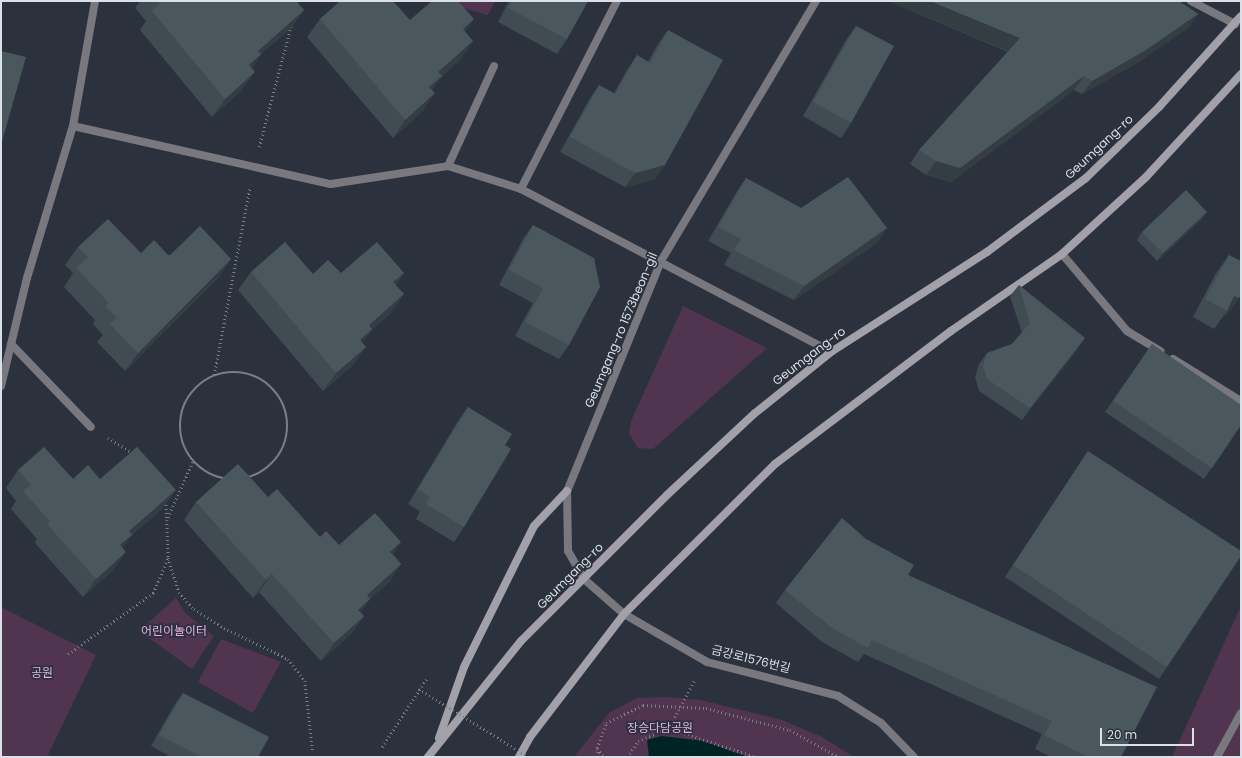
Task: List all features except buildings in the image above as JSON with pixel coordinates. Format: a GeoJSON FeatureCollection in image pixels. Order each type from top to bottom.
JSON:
{"type":"FeatureCollection","features":[{"type":"Feature","properties":{"kind":"main road","name":"Geumgang-ro"},"geometry":{"type":"LineString","coordinates":[[428,757],[437,743],[521,641],[754,414],[831,352],[987,252],[1086,178],[1241,16]]}},
{"type":"Feature","properties":{"kind":"main road"},"geometry":{"type":"LineString","coordinates":[[519,757],[530,737],[624,614],[775,464],[951,331],[1062,254],[1146,177],[1241,74]]}},
{"type":"Feature","properties":{"kind":"main road"},"geometry":{"type":"LineString","coordinates":[[437,743],[464,667],[530,533],[567,490]]}},
{"type":"Feature","properties":{"kind":"street"},"geometry":{"type":"LineString","coordinates":[[1,386],[11,344],[73,126],[95,1]]}},
{"type":"Feature","properties":{"kind":"street"},"geometry":{"type":"LineString","coordinates":[[521,189],[617,1]]}},
{"type":"Feature","properties":{"kind":"street","name":"Geumgang-ro 1573beon-gil"},"geometry":{"type":"LineString","coordinates":[[584,579],[568,551],[567,490],[662,261],[816,1]]}},
{"type":"Feature","properties":{"kind":"street"},"geometry":{"type":"LineString","coordinates":[[1191,1],[1235,24]]}},
{"type":"Feature","properties":{"kind":"street"},"geometry":{"type":"LineString","coordinates":[[448,166],[494,66]]}},
{"type":"Feature","properties":{"kind":"street"},"geometry":{"type":"LineString","coordinates":[[73,126],[331,184],[448,166],[521,189],[662,261],[831,352]]}},
{"type":"Feature","properties":{"kind":"street"},"geometry":{"type":"LineString","coordinates":[[1062,254],[1127,331],[1241,400]]}},
{"type":"Feature","properties":{"kind":"street"},"geometry":{"type":"LineString","coordinates":[[11,344],[91,427]]}},
{"type":"Feature","properties":{"kind":"street","name":"금강로1576번길"},"geometry":{"type":"LineString","coordinates":[[584,579],[624,614],[707,662],[792,681],[838,696],[881,723],[914,757]]}},
{"type":"Feature","properties":{"kind":"street"},"geometry":{"type":"LineString","coordinates":[[1217,757],[1241,713]]}},
{"type":"Feature","properties":{"kind":"path"},"geometry":{"type":"LineString","coordinates":[[231,371],[264,380],[277,392],[288,425],[285,443],[277,460],[262,472],[245,479],[226,480],[208,474],[193,462],[183,446],[179,430],[181,412],[199,384],[231,371]]}},
{"type":"Feature","properties":{"kind":"path"},"geometry":{"type":"LineString","coordinates":[[91,427],[140,458]]}},
{"type":"Feature","properties":{"kind":"path"},"geometry":{"type":"LineString","coordinates":[[167,520],[193,462]]}},
{"type":"Feature","properties":{"kind":"path"},"geometry":{"type":"LineString","coordinates":[[166,493],[168,558],[179,592],[194,609],[259,648],[288,658],[305,681],[313,753]]}},
{"type":"Feature","properties":{"kind":"path"},"geometry":{"type":"LineString","coordinates":[[68,654],[152,593],[168,558]]}},
{"type":"Feature","properties":{"kind":"path"},"geometry":{"type":"LineString","coordinates":[[669,728],[678,707],[707,662]]}},
{"type":"Feature","properties":{"kind":"path"},"geometry":{"type":"LineString","coordinates":[[382,747],[427,678]]}},
{"type":"Feature","properties":{"kind":"path"},"geometry":{"type":"LineString","coordinates":[[419,689],[529,757]]}},
{"type":"Feature","properties":{"kind":"path"},"geometry":{"type":"LineString","coordinates":[[598,757],[596,748],[606,723],[643,705],[706,708],[790,730],[839,757]]}},
{"type":"Feature","properties":{"kind":"path"},"geometry":{"type":"LineString","coordinates":[[627,757],[638,741],[669,728],[756,757]]}},
{"type":"Feature","properties":{"kind":"path"},"geometry":{"type":"LineString","coordinates":[[596,748],[605,757]]}},
{"type":"Feature","properties":{"kind":"green space"},"geometry":{"type":"Polygon","coordinates":[[[438,1],[495,1],[488,15],[438,1]]]}},
{"type":"Feature","properties":{"kind":"green space"},"geometry":{"type":"Polygon","coordinates":[[[683,306],[767,348],[653,449],[638,448],[629,434],[631,421],[683,306]]]}},
{"type":"Feature","properties":{"kind":"green space","name":"어린이놀이터"},"geometry":{"type":"Polygon","coordinates":[[[176,598],[185,613],[214,636],[192,669],[139,631],[176,598]]]}},
{"type":"Feature","properties":{"kind":"green space"},"geometry":{"type":"Polygon","coordinates":[[[1241,606],[1241,757],[1172,757],[1241,606]]]}},
{"type":"Feature","properties":{"kind":"green space","name":"공원"},"geometry":{"type":"Polygon","coordinates":[[[1,607],[96,655],[47,757],[1,757],[1,607]]]}},
{"type":"Feature","properties":{"kind":"green space"},"geometry":{"type":"Polygon","coordinates":[[[221,639],[281,662],[253,713],[198,682],[221,639]]]}},
{"type":"Feature","properties":{"kind":"green space","name":"장승다담공원"},"geometry":{"type":"Polygon","coordinates":[[[669,697],[700,700],[782,720],[822,737],[854,757],[574,757],[609,713],[637,698],[669,697]]]}},
{"type":"Feature","properties":{"kind":"shaded area"},"geometry":{"type":"Polygon","coordinates":[[[662,736],[703,741],[748,757],[649,757],[647,740],[662,736]]]}}]}
